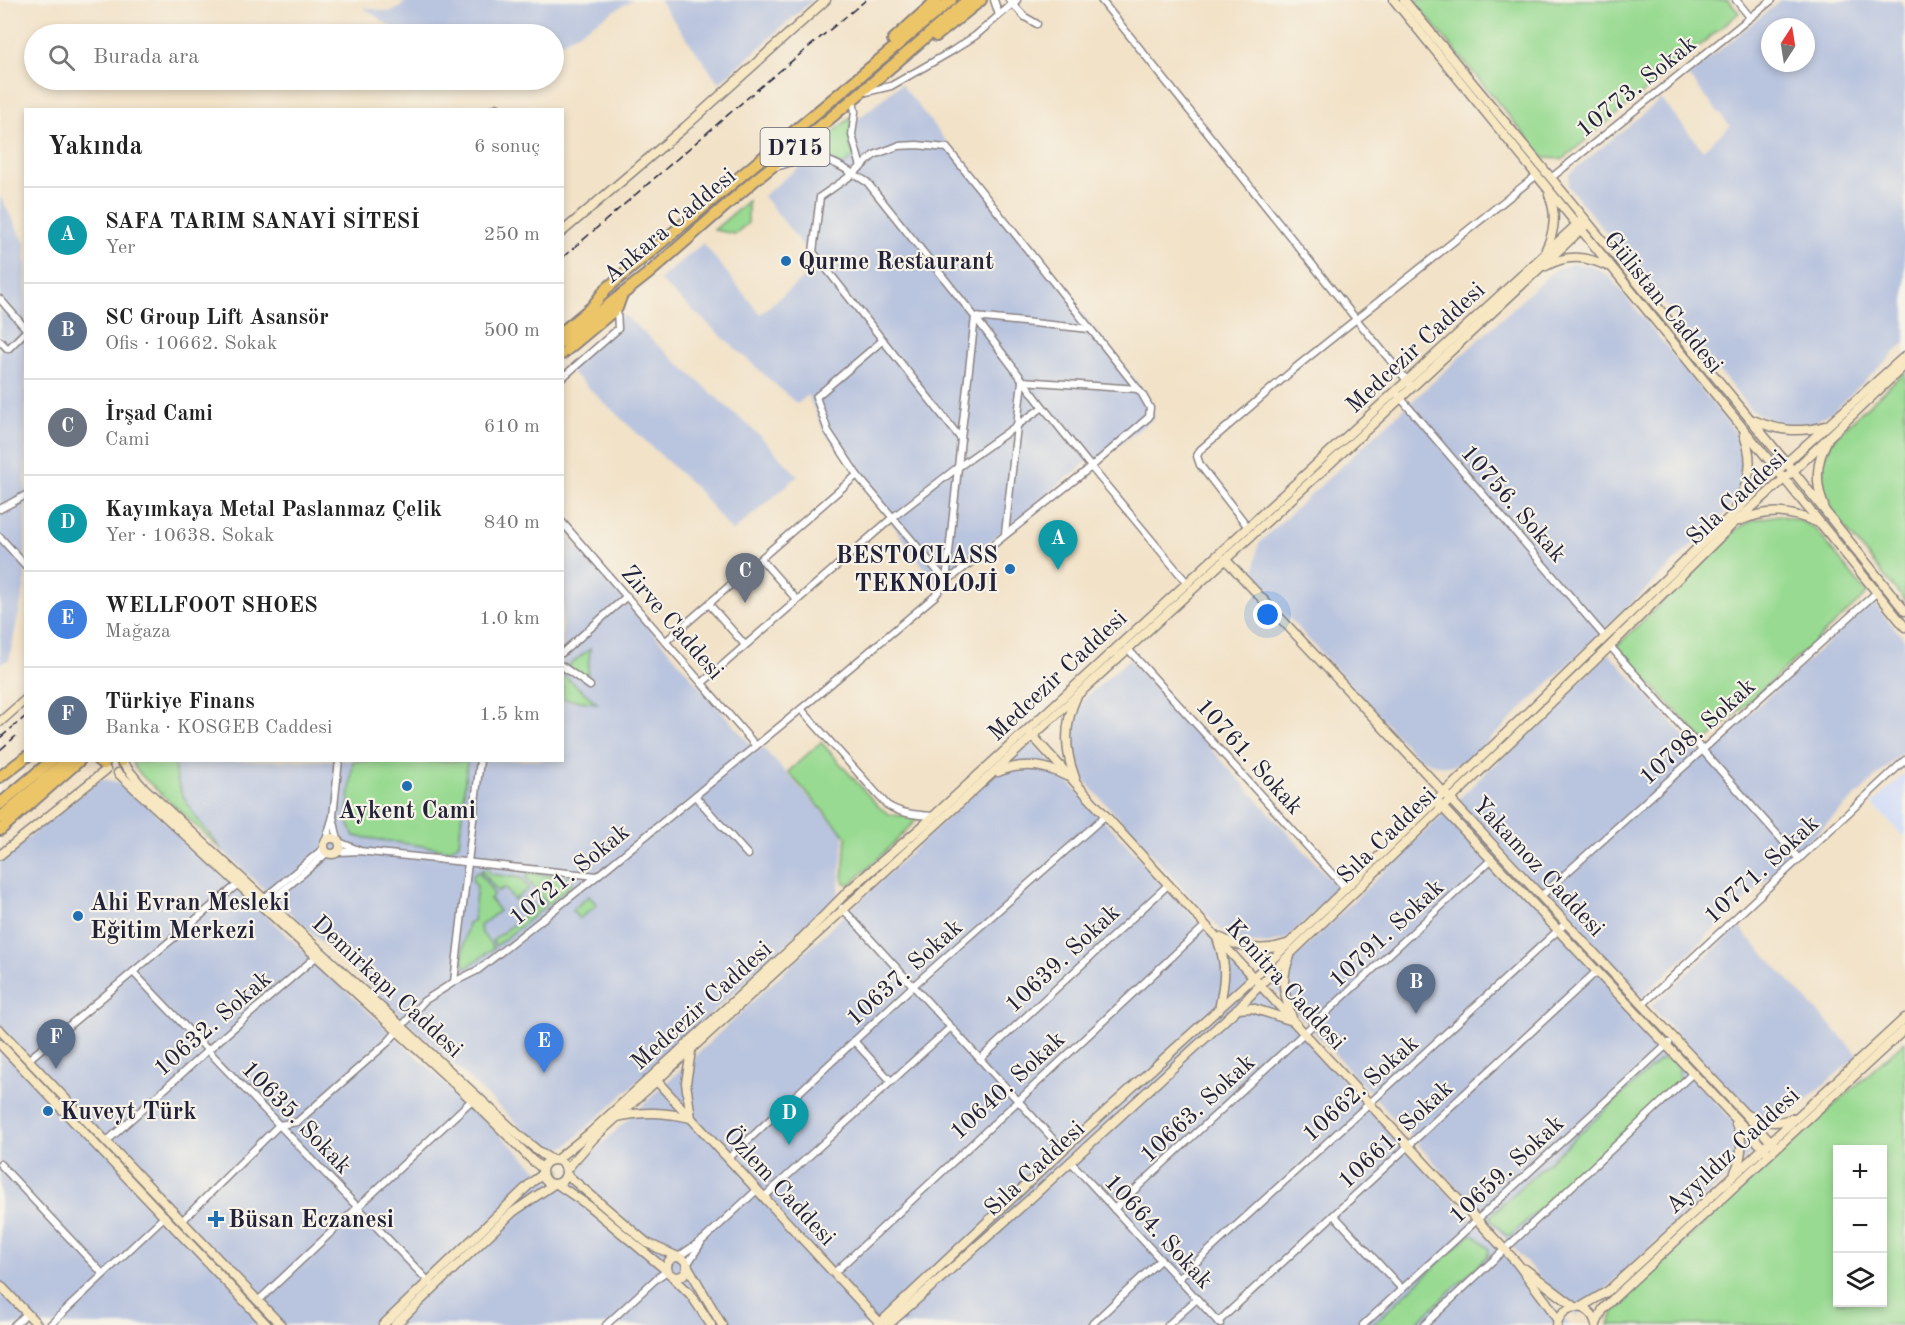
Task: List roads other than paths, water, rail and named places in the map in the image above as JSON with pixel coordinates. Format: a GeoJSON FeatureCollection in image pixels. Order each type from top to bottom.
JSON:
{"type":"FeatureCollection","features":[{"type":"Feature","properties":{"kind":"highway"},"geometry":{"type":"LineString","coordinates":[[834,98],[937,0]]}},
{"type":"Feature","properties":{"kind":"highway","name":"Ankara Caddesi"},"geometry":{"type":"LineString","coordinates":[[564,330],[592,307],[606,289],[951,0]]}},
{"type":"Feature","properties":{"kind":"highway","name":"Ankara Caddesi"},"geometry":{"type":"LineString","coordinates":[[564,340],[880,77],[968,0]]}},
{"type":"Feature","properties":{"kind":"highway"},"geometry":{"type":"LineString","coordinates":[[880,77],[955,23],[981,0]]}},
{"type":"Feature","properties":{"kind":"highway"},"geometry":{"type":"LineString","coordinates":[[564,322],[606,289]]}},
{"type":"Feature","properties":{"kind":"highway","name":"D715"},"geometry":{"type":"LineString","coordinates":[[617,308],[622,294]]}},
{"type":"Feature","properties":{"kind":"highway"},"geometry":{"type":"LineString","coordinates":[[564,352],[617,308]]}},
{"type":"Feature","properties":{"kind":"highway"},"geometry":{"type":"LineString","coordinates":[[0,777],[24,759]]}},
{"type":"Feature","properties":{"kind":"highway"},"geometry":{"type":"LineString","coordinates":[[0,795],[39,762]]}},
{"type":"Feature","properties":{"kind":"highway"},"geometry":{"type":"LineString","coordinates":[[0,804],[50,762]]}},
{"type":"Feature","properties":{"kind":"highway"},"geometry":{"type":"LineString","coordinates":[[0,818],[65,762]]}},
{"type":"Feature","properties":{"kind":"highway"},"geometry":{"type":"LineString","coordinates":[[0,830],[78,762]]}},
{"type":"Feature","properties":{"kind":"highway"},"geometry":{"type":"LineString","coordinates":[[0,825],[26,807]]}},
{"type":"Feature","properties":{"kind":"street"},"geometry":{"type":"LineString","coordinates":[[564,230],[826,0]]}},
{"type":"Feature","properties":{"kind":"street"},"geometry":{"type":"LineString","coordinates":[[994,0],[999,15]]}},
{"type":"Feature","properties":{"kind":"street"},"geometry":{"type":"LineString","coordinates":[[1101,0],[1409,384]]}},
{"type":"Feature","properties":{"kind":"street","name":"Gülistan Caddesi"},"geometry":{"type":"LineString","coordinates":[[1394,0],[1905,627]]}},
{"type":"Feature","properties":{"kind":"street","name":"Gülistan Caddesi"},"geometry":{"type":"LineString","coordinates":[[1404,0],[1750,418],[1905,611]]}},
{"type":"Feature","properties":{"kind":"street"},"geometry":{"type":"LineString","coordinates":[[1736,0],[1750,17]]}},
{"type":"Feature","properties":{"kind":"street","name":"10773. Sokak"},"geometry":{"type":"LineString","coordinates":[[1551,178],[1772,0]]}},
{"type":"Feature","properties":{"kind":"street"},"geometry":{"type":"LineString","coordinates":[[861,167],[852,135],[856,96],[891,86],[952,51],[975,36],[1012,1],[1025,17],[1037,24]]}},
{"type":"Feature","properties":{"kind":"street"},"geometry":{"type":"LineString","coordinates":[[961,439],[813,252],[820,197],[853,174],[874,155],[898,146],[947,148],[1138,389]]}},
{"type":"Feature","properties":{"kind":"street"},"geometry":{"type":"LineString","coordinates":[[771,168],[813,158],[832,162],[867,182],[975,317],[1022,381],[1190,585]]}},
{"type":"Feature","properties":{"kind":"street"},"geometry":{"type":"LineString","coordinates":[[1248,527],[1200,465],[1197,456],[1200,450],[1291,372],[1537,175]]}},
{"type":"Feature","properties":{"kind":"street"},"geometry":{"type":"LineString","coordinates":[[1543,255],[1550,241],[1555,219],[1546,186]]}},
{"type":"Feature","properties":{"kind":"street","name":"Medcezir Caddesi"},"geometry":{"type":"LineString","coordinates":[[566,1172],[586,1146],[654,1078],[692,1049],[840,907],[849,890],[1030,732],[1190,585],[1224,559],[1543,255],[1586,220]]}},
{"type":"Feature","properties":{"kind":"street","name":"Medcezir Caddesi"},"geometry":{"type":"LineString","coordinates":[[1409,384],[1532,274],[1578,227]]}},
{"type":"Feature","properties":{"kind":"street"},"geometry":{"type":"LineString","coordinates":[[1532,274],[1549,264],[1569,257],[1592,259],[1611,268]]}},
{"type":"Feature","properties":{"kind":"street"},"geometry":{"type":"LineString","coordinates":[[0,300],[24,328]]}},
{"type":"Feature","properties":{"kind":"street"},"geometry":{"type":"LineString","coordinates":[[564,376],[618,329],[617,308]]}},
{"type":"Feature","properties":{"kind":"street"},"geometry":{"type":"LineString","coordinates":[[975,317],[1090,329]]}},
{"type":"Feature","properties":{"kind":"street"},"geometry":{"type":"LineString","coordinates":[[946,580],[975,317]]}},
{"type":"Feature","properties":{"kind":"street"},"geometry":{"type":"LineString","coordinates":[[0,341],[8,349],[24,332]]}},
{"type":"Feature","properties":{"kind":"street"},"geometry":{"type":"LineString","coordinates":[[883,340],[816,398],[828,430],[857,475],[946,580]]}},
{"type":"Feature","properties":{"kind":"street","name":"Sıla Caddesi"},"geometry":{"type":"LineString","coordinates":[[882,1324],[1014,1214],[1237,1009],[1261,985],[1291,947],[1451,800],[1610,646],[1732,520],[1783,479],[1790,467],[1828,425],[1905,356]]}},
{"type":"Feature","properties":{"kind":"street","name":"Sıla Caddesi"},"geometry":{"type":"LineString","coordinates":[[1790,467],[1830,435],[1905,365]]}},
{"type":"Feature","properties":{"kind":"street"},"geometry":{"type":"LineString","coordinates":[[1022,381],[1138,389]]}},
{"type":"Feature","properties":{"kind":"street"},"geometry":{"type":"LineString","coordinates":[[1005,534],[1022,381]]}},
{"type":"Feature","properties":{"kind":"street","name":"10721. Sokak"},"geometry":{"type":"LineString","coordinates":[[279,1125],[297,1122],[387,1043],[424,1001],[478,970],[597,876],[935,596],[946,580],[1091,467],[1149,417],[1150,408],[1138,389]]}},
{"type":"Feature","properties":{"kind":"street","name":"Medcezir Caddesi"},"geometry":{"type":"LineString","coordinates":[[554,1160],[591,1132],[654,1078],[796,945],[990,776],[1030,732],[1078,694],[1127,648],[1248,527],[1398,395]]}},
{"type":"Feature","properties":{"kind":"street","name":"10756. Sokak"},"geometry":{"type":"LineString","coordinates":[[1398,395],[1605,637]]}},
{"type":"Feature","properties":{"kind":"street"},"geometry":{"type":"LineString","coordinates":[[702,683],[892,518],[1043,407]]}},
{"type":"Feature","properties":{"kind":"street"},"geometry":{"type":"LineString","coordinates":[[1750,418],[1765,426],[1796,431],[1828,425]]}},
{"type":"Feature","properties":{"kind":"street"},"geometry":{"type":"LineString","coordinates":[[1732,520],[1749,477],[1748,444],[1740,426]]}},
{"type":"Feature","properties":{"kind":"street"},"geometry":{"type":"LineString","coordinates":[[1828,515],[1819,492],[1817,477],[1822,451],[1830,435]]}},
{"type":"Feature","properties":{"kind":"street"},"geometry":{"type":"LineString","coordinates":[[882,1324],[1063,1150],[1254,977],[1291,947],[1443,792],[1605,637],[1732,520],[1777,471],[1790,467]]}},
{"type":"Feature","properties":{"kind":"street"},"geometry":{"type":"LineString","coordinates":[[666,641],[857,475]]}},
{"type":"Feature","properties":{"kind":"street"},"geometry":{"type":"LineString","coordinates":[[0,509],[24,496]]}},
{"type":"Feature","properties":{"kind":"street"},"geometry":{"type":"LineString","coordinates":[[1732,520],[1785,512],[1822,524]]}},
{"type":"Feature","properties":{"kind":"street","name":"Zirve Caddesi"},"geometry":{"type":"LineString","coordinates":[[564,524],[756,746]]}},
{"type":"Feature","properties":{"kind":"street"},"geometry":{"type":"LineString","coordinates":[[0,537],[24,564]]}},
{"type":"Feature","properties":{"kind":"street"},"geometry":{"type":"LineString","coordinates":[[761,559],[797,600]]}},
{"type":"Feature","properties":{"kind":"street","name":"Yakamoz Caddesi"},"geometry":{"type":"LineString","coordinates":[[1224,559],[1642,1005],[1693,1073],[1766,1151]]}},
{"type":"Feature","properties":{"kind":"street","name":"10798. Sokak"},"geometry":{"type":"LineString","coordinates":[[1541,897],[1877,592]]}},
{"type":"Feature","properties":{"kind":"street"},"geometry":{"type":"LineString","coordinates":[[564,651],[627,596]]}},
{"type":"Feature","properties":{"kind":"street"},"geometry":{"type":"LineString","coordinates":[[709,604],[745,645]]}},
{"type":"Feature","properties":{"kind":"street"},"geometry":{"type":"LineString","coordinates":[[1610,646],[1799,859]]}},
{"type":"Feature","properties":{"kind":"street","name":"10761. Sokak"},"geometry":{"type":"LineString","coordinates":[[1127,648],[1347,889]]}},
{"type":"Feature","properties":{"kind":"street"},"geometry":{"type":"LineString","coordinates":[[564,667],[590,686]]}},
{"type":"Feature","properties":{"kind":"street"},"geometry":{"type":"LineString","coordinates":[[1078,694],[1070,715],[1067,740],[1071,766],[1078,784]]}},
{"type":"Feature","properties":{"kind":"street"},"geometry":{"type":"LineString","coordinates":[[0,722],[24,701]]}},
{"type":"Feature","properties":{"kind":"street"},"geometry":{"type":"LineString","coordinates":[[801,709],[887,805],[894,810],[909,814],[933,816]]}},
{"type":"Feature","properties":{"kind":"street","name":"Kenitra Caddesi"},"geometry":{"type":"LineString","coordinates":[[1030,732],[1517,1263]]}},
{"type":"Feature","properties":{"kind":"street","name":"10771. Sokak"},"geometry":{"type":"LineString","coordinates":[[1642,1005],[1905,760]]}},
{"type":"Feature","properties":{"kind":"street"},"geometry":{"type":"LineString","coordinates":[[0,855],[103,764],[110,774],[118,773],[123,768],[122,762]]}},
{"type":"Feature","properties":{"kind":"street","name":"Demirkapı Caddesi"},"geometry":{"type":"LineString","coordinates":[[122,762],[140,784],[317,956],[400,1028],[542,1172]]}},
{"type":"Feature","properties":{"kind":"street"},"geometry":{"type":"LineString","coordinates":[[325,847],[333,816],[339,762]]}},
{"type":"Feature","properties":{"kind":"street"},"geometry":{"type":"LineString","coordinates":[[454,982],[480,762]]}},
{"type":"Feature","properties":{"kind":"street"},"geometry":{"type":"LineString","coordinates":[[990,776],[1014,766],[1031,765],[1058,772],[1078,784]]}},
{"type":"Feature","properties":{"kind":"street","name":"Demirkapı Caddesi"},"geometry":{"type":"LineString","coordinates":[[118,773],[238,884],[264,903],[521,1137],[542,1154],[554,1160]]}},
{"type":"Feature","properties":{"kind":"street"},"geometry":{"type":"LineString","coordinates":[[695,796],[748,855]]}},
{"type":"Feature","properties":{"kind":"street","name":"Yakamoz Caddesi"},"geometry":{"type":"LineString","coordinates":[[1436,800],[1597,971],[1773,1144]]}},
{"type":"Feature","properties":{"kind":"street","name":"10637. Sokak"},"geometry":{"type":"LineString","coordinates":[[729,1158],[913,986],[1106,815]]}},
{"type":"Feature","properties":{"kind":"street"},"geometry":{"type":"LineString","coordinates":[[333,816],[340,848],[338,852]]}},
{"type":"Feature","properties":{"kind":"street"},"geometry":{"type":"LineString","coordinates":[[264,903],[325,847],[330,838],[359,850]]}},
{"type":"Feature","properties":{"kind":"street"},"geometry":{"type":"LineString","coordinates":[[325,847],[331,854],[359,850],[597,876]]}},
{"type":"Feature","properties":{"kind":"street","name":"10791. Sokak"},"geometry":{"type":"LineString","coordinates":[[1304,1033],[1492,859]]}},
{"type":"Feature","properties":{"kind":"street"},"geometry":{"type":"LineString","coordinates":[[28,1060],[238,884]]}},
{"type":"Feature","properties":{"kind":"street","name":"10639. Sokak"},"geometry":{"type":"LineString","coordinates":[[980,1059],[1169,884]]}},
{"type":"Feature","properties":{"kind":"street"},"geometry":{"type":"LineString","coordinates":[[840,907],[1063,1150]]}},
{"type":"Feature","properties":{"kind":"street","name":"10662. Sokak"},"geometry":{"type":"LineString","coordinates":[[1178,1279],[1566,923]]}},
{"type":"Feature","properties":{"kind":"street","name":"10640. Sokak"},"geometry":{"type":"LineString","coordinates":[[834,1273],[1206,924]]}},
{"type":"Feature","properties":{"kind":"street"},"geometry":{"type":"LineString","coordinates":[[1216,935],[1237,946],[1257,949],[1291,947]]}},
{"type":"Feature","properties":{"kind":"street"},"geometry":{"type":"LineString","coordinates":[[1216,935],[1225,960],[1224,984],[1219,1010]]}},
{"type":"Feature","properties":{"kind":"street"},"geometry":{"type":"LineString","coordinates":[[1291,947],[1284,991],[1293,1021]]}},
{"type":"Feature","properties":{"kind":"street","name":"10632. Sokak"},"geometry":{"type":"LineString","coordinates":[[106,1142],[317,956]]}},
{"type":"Feature","properties":{"kind":"street","name":"10661. Sokak"},"geometry":{"type":"LineString","coordinates":[[1220,1324],[1597,971]]}},
{"type":"Feature","properties":{"kind":"street","name":"10635. Sokak"},"geometry":{"type":"LineString","coordinates":[[133,972],[431,1284]]}},
{"type":"Feature","properties":{"kind":"street"},"geometry":{"type":"LineString","coordinates":[[1237,1009],[1252,1008],[1293,1021]]}},
{"type":"Feature","properties":{"kind":"street","name":"Ayyıldız Caddesi"},"geometry":{"type":"LineString","coordinates":[[1596,1324],[1603,1309],[1614,1298],[1766,1151],[1797,1117],[1905,1018]]}},
{"type":"Feature","properties":{"kind":"street"},"geometry":{"type":"LineString","coordinates":[[670,1274],[669,1261],[704,1239],[761,1194],[951,1027]]}},
{"type":"Feature","properties":{"kind":"street","name":"Ayyıldız Caddesi"},"geometry":{"type":"LineString","coordinates":[[1773,1144],[1905,1029]]}},
{"type":"Feature","properties":{"kind":"street"},"geometry":{"type":"LineString","coordinates":[[0,1030],[281,1325]]}},
{"type":"Feature","properties":{"kind":"street","name":"10663. Sokak"},"geometry":{"type":"LineString","coordinates":[[1114,1209],[1304,1033]]}},
{"type":"Feature","properties":{"kind":"street"},"geometry":{"type":"LineString","coordinates":[[854,1041],[891,1081]]}},
{"type":"Feature","properties":{"kind":"street","name":"10659. Sokak"},"geometry":{"type":"LineString","coordinates":[[1363,1325],[1670,1042]]}},
{"type":"Feature","properties":{"kind":"street"},"geometry":{"type":"LineString","coordinates":[[0,1044],[267,1325]]}},
{"type":"Feature","properties":{"kind":"street"},"geometry":{"type":"LineString","coordinates":[[617,1117],[658,1112],[691,1118],[686,1083],[688,1060],[692,1049]]}},
{"type":"Feature","properties":{"kind":"street"},"geometry":{"type":"LineString","coordinates":[[1424,1325],[1693,1073]]}},
{"type":"Feature","properties":{"kind":"street","name":"Özlem Caddesi"},"geometry":{"type":"LineString","coordinates":[[654,1078],[882,1324]]}},
{"type":"Feature","properties":{"kind":"street"},"geometry":{"type":"LineString","coordinates":[[258,1301],[472,1100]]}},
{"type":"Feature","properties":{"kind":"street"},"geometry":{"type":"LineString","coordinates":[[1740,1111],[1765,1121],[1786,1121],[1797,1117]]}},
{"type":"Feature","properties":{"kind":"street"},"geometry":{"type":"LineString","coordinates":[[1730,1113],[1740,1132],[1739,1161],[1734,1175]]}},
{"type":"Feature","properties":{"kind":"street"},"geometry":{"type":"LineString","coordinates":[[182,1221],[279,1125]]}},
{"type":"Feature","properties":{"kind":"street","name":"Ayyıldız Caddesi"},"geometry":{"type":"LineString","coordinates":[[1557,1323],[1564,1311],[1578,1307],[1608,1291],[1734,1175],[1766,1151]]}},
{"type":"Feature","properties":{"kind":"street"},"geometry":{"type":"LineString","coordinates":[[395,1325],[431,1284],[542,1172],[546,1162],[554,1160],[563,1163],[566,1172],[647,1242],[683,1259],[722,1325]]}},
{"type":"Feature","properties":{"kind":"street","name":"10664. Sokak"},"geometry":{"type":"LineString","coordinates":[[1070,1161],[1220,1324]]}},
{"type":"Feature","properties":{"kind":"street"},"geometry":{"type":"LineString","coordinates":[[0,1164],[103,1274]]}},
{"type":"Feature","properties":{"kind":"street"},"geometry":{"type":"LineString","coordinates":[[542,1172],[548,1182],[556,1184],[581,1200],[670,1274],[691,1295],[711,1325]]}},
{"type":"Feature","properties":{"kind":"street"},"geometry":{"type":"LineString","coordinates":[[383,1325],[513,1212],[563,1180],[566,1172]]}},
{"type":"Feature","properties":{"kind":"street"},"geometry":{"type":"LineString","coordinates":[[1334,1215],[1402,1289]]}},
{"type":"Feature","properties":{"kind":"street"},"geometry":{"type":"LineString","coordinates":[[50,1325],[165,1216]]}},
{"type":"Feature","properties":{"kind":"street"},"geometry":{"type":"LineString","coordinates":[[606,1325],[657,1278],[670,1274],[678,1277],[683,1275],[704,1239]]}},
{"type":"Feature","properties":{"kind":"street"},"geometry":{"type":"LineString","coordinates":[[1091,1325],[1161,1259]]}},
{"type":"Feature","properties":{"kind":"street"},"geometry":{"type":"LineString","coordinates":[[1517,1263],[1578,1307],[1592,1314],[1596,1324]]}},
{"type":"Feature","properties":{"kind":"street"},"geometry":{"type":"LineString","coordinates":[[1517,1263],[1547,1303],[1557,1323]]}},
{"type":"Feature","properties":{"kind":"street"},"geometry":{"type":"LineString","coordinates":[[0,1285],[38,1325]]}},
{"type":"Feature","properties":{"kind":"street"},"geometry":{"type":"LineString","coordinates":[[1168,1325],[1197,1299]]}},
{"type":"Feature","properties":{"kind":"street"},"geometry":{"type":"LineString","coordinates":[[14,1325],[27,1314]]}},
{"type":"Feature","properties":{"kind":"railway"},"geometry":{"type":"LineString","coordinates":[[564,256],[759,88],[866,0]]}},
{"type":"Feature","properties":{"kind":"railway"},"geometry":{"type":"LineString","coordinates":[[0,738],[24,718]]}},
{"type":"Feature","properties":{"kind":"railway"},"geometry":{"type":"LineString","coordinates":[[0,750],[16,736]]}},
{"type":"Feature","properties":{"kind":"place","name":"Qurme Restaurant"},"geometry":{"type":"Point","coordinates":[786,261]}},
{"type":"Feature","properties":{"kind":"place","name":"BESTOCLASS TEKNOLOJİ"},"geometry":{"type":"Point","coordinates":[1010,569]}},
{"type":"Feature","properties":{"kind":"place","name":"SAFA TARIM SANAYİ SİTESİ"},"geometry":{"type":"Point","coordinates":[1058,570]}},
{"type":"Feature","properties":{"kind":"place","name":"İrşad Cami"},"geometry":{"type":"Point","coordinates":[745,603]}},
{"type":"Feature","properties":{"kind":"place","name":"Aykent Cami"},"geometry":{"type":"Point","coordinates":[407,786]}},
{"type":"Feature","properties":{"kind":"place","name":"Ahi Evran Mesleki Eğitim Merkezi"},"geometry":{"type":"Point","coordinates":[78,916]}},
{"type":"Feature","properties":{"kind":"place","name":"SC Group Lift Asansör"},"geometry":{"type":"Point","coordinates":[1416,1014]}},
{"type":"Feature","properties":{"kind":"place","name":"Türkiye Finans"},"geometry":{"type":"Point","coordinates":[56,1069]}},
{"type":"Feature","properties":{"kind":"place","name":"WELLFOOT SHOES"},"geometry":{"type":"Point","coordinates":[544,1073]}},
{"type":"Feature","properties":{"kind":"place","name":"Kuveyt Türk"},"geometry":{"type":"Point","coordinates":[48,1111]}},
{"type":"Feature","properties":{"kind":"place","name":"Kayımkaya Metal Paslanmaz Çelik"},"geometry":{"type":"Point","coordinates":[789,1145]}},
{"type":"Feature","properties":{"kind":"place","name":"Büsan Eczanesi"},"geometry":{"type":"Point","coordinates":[216,1219]}}]}
